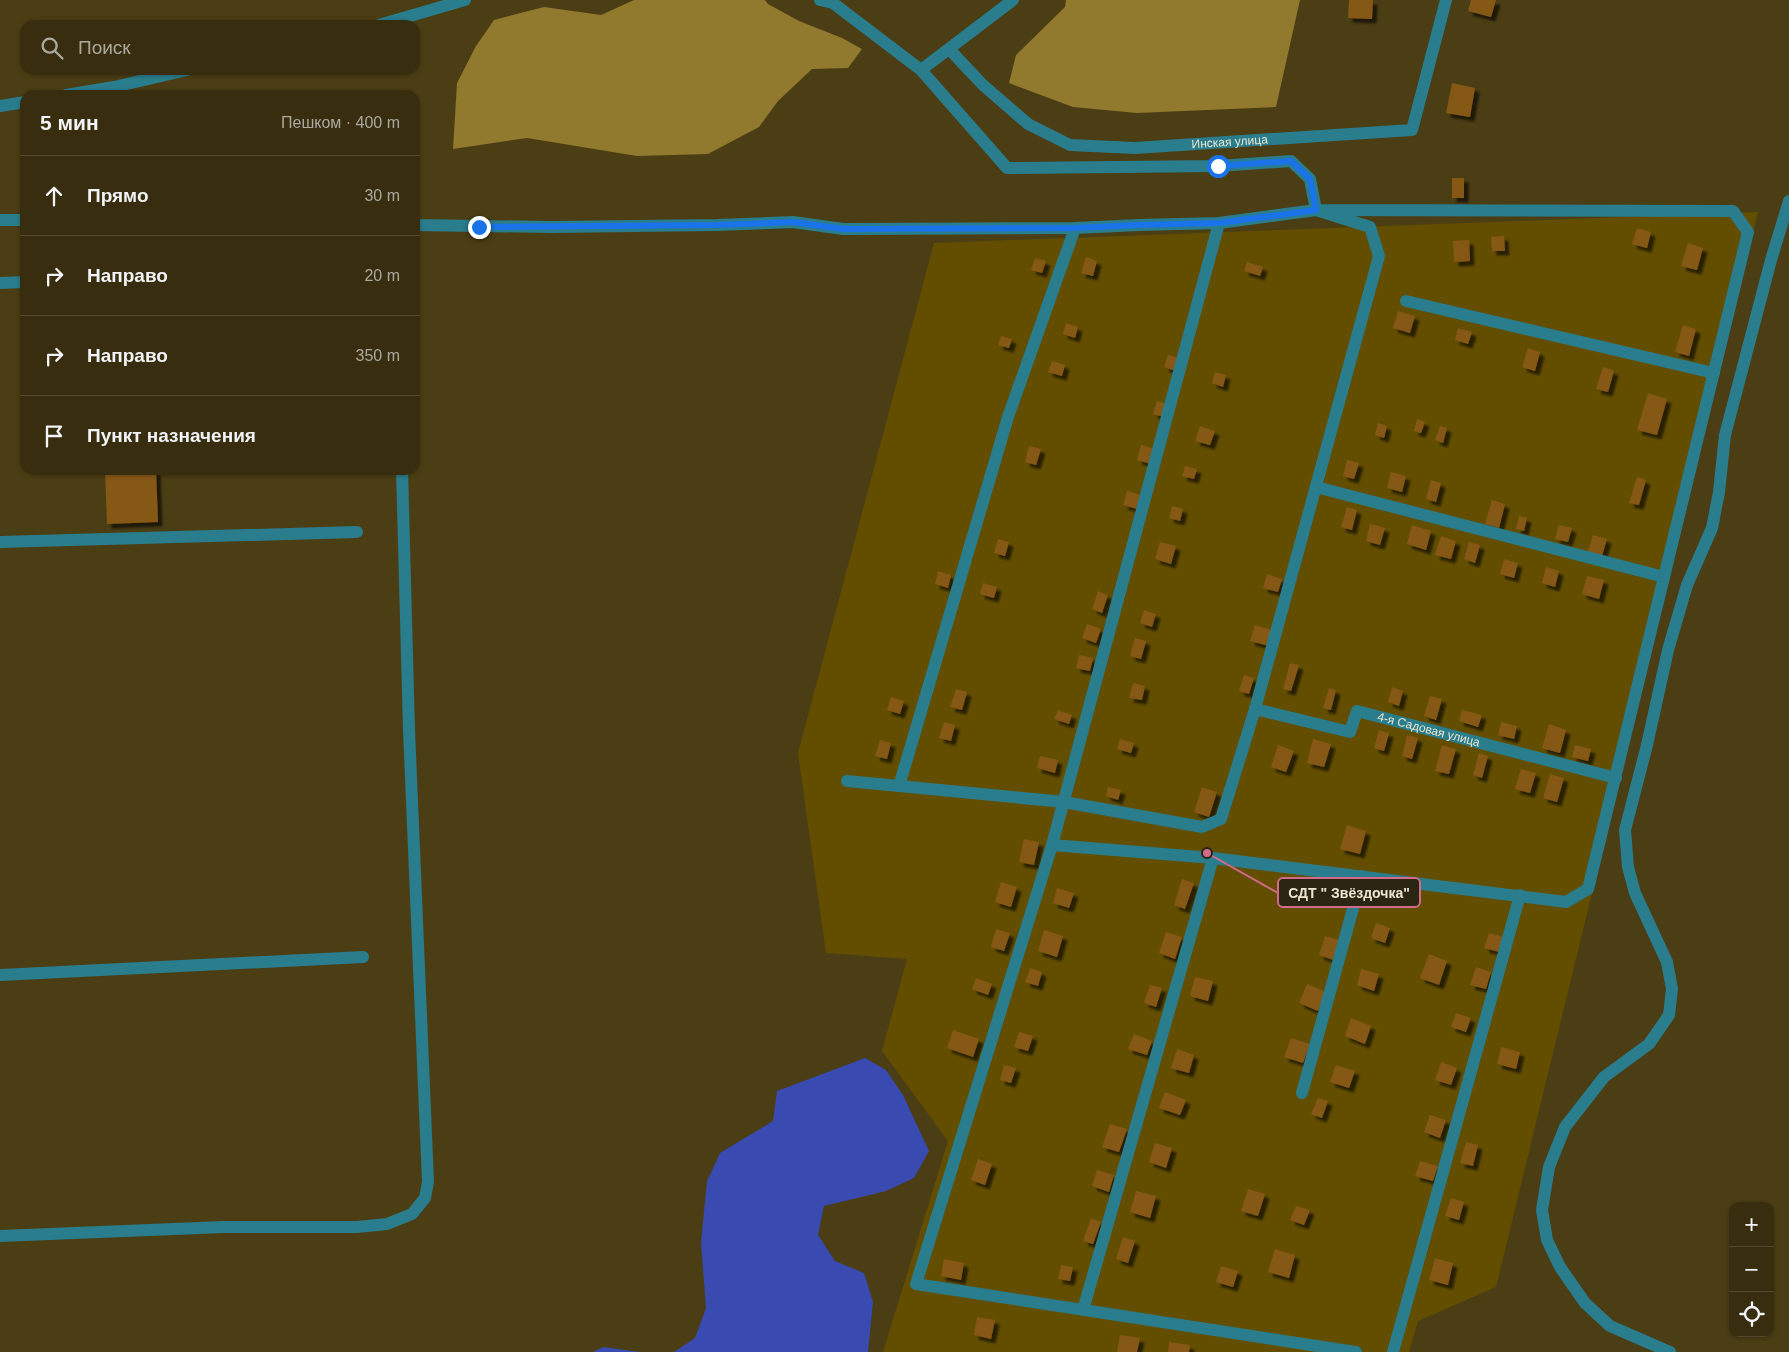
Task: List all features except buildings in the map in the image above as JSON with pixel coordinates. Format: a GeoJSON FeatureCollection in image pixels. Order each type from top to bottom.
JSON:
{"type":"FeatureCollection","features":[{"type":"Feature","properties":{"kind":"street"},"geometry":{"type":"LineString","coordinates":[[396,20],[465,0]]}},
{"type":"Feature","properties":{"kind":"street"},"geometry":{"type":"LineString","coordinates":[[820,0],[833,3],[921,70],[1008,168],[1218,166],[1291,161],[1310,179],[1316,210]]}},
{"type":"Feature","properties":{"kind":"street"},"geometry":{"type":"LineString","coordinates":[[921,70],[1013,0]]}},
{"type":"Feature","properties":{"kind":"street","name":"Инская улица"},"geometry":{"type":"LineString","coordinates":[[949,48],[984,85],[1028,124],[1070,145],[1135,148],[1412,130],[1446,0]]}},
{"type":"Feature","properties":{"kind":"street"},"geometry":{"type":"LineString","coordinates":[[96,90],[166,75]]}},
{"type":"Feature","properties":{"kind":"street"},"geometry":{"type":"LineString","coordinates":[[0,106],[20,103]]}},
{"type":"Feature","properties":{"kind":"street"},"geometry":{"type":"LineString","coordinates":[[1670,1352],[1610,1326],[1586,1303],[1560,1267],[1547,1240],[1542,1210],[1549,1167],[1565,1127],[1604,1077],[1649,1044],[1669,1016],[1672,989],[1666,962],[1635,893],[1628,866],[1625,830],[1648,745],[1668,650],[1684,594],[1712,528],[1719,492],[1725,435],[1771,260],[1789,201]]}},
{"type":"Feature","properties":{"kind":"street"},"geometry":{"type":"LineString","coordinates":[[847,780],[1064,802],[1202,827],[1221,819],[1255,709],[1379,256],[1370,227],[1316,210]]}},
{"type":"Feature","properties":{"kind":"street"},"geometry":{"type":"LineString","coordinates":[[420,225],[551,227],[793,222],[843,229],[1075,228],[1219,223],[1316,210],[1732,211],[1748,232],[1588,889],[1566,902],[1213,858],[1052,844]]}},
{"type":"Feature","properties":{"kind":"street"},"geometry":{"type":"LineString","coordinates":[[0,220],[20,220]]}},
{"type":"Feature","properties":{"kind":"street"},"geometry":{"type":"LineString","coordinates":[[1219,223],[1064,802],[916,1284],[1356,1352]]}},
{"type":"Feature","properties":{"kind":"street"},"geometry":{"type":"LineString","coordinates":[[899,786],[1008,417],[1075,228]]}},
{"type":"Feature","properties":{"kind":"street"},"geometry":{"type":"LineString","coordinates":[[0,283],[20,282]]}},
{"type":"Feature","properties":{"kind":"street"},"geometry":{"type":"LineString","coordinates":[[1406,301],[1714,373]]}},
{"type":"Feature","properties":{"kind":"street"},"geometry":{"type":"LineString","coordinates":[[0,1236],[224,1227],[387,1224],[412,1214],[425,1198],[428,1182],[409,730],[402,475]]}},
{"type":"Feature","properties":{"kind":"street"},"geometry":{"type":"LineString","coordinates":[[1316,487],[1664,577]]}},
{"type":"Feature","properties":{"kind":"street"},"geometry":{"type":"LineString","coordinates":[[0,542],[356,532]]}},
{"type":"Feature","properties":{"kind":"street","name":"4-я Садовая улица"},"geometry":{"type":"LineString","coordinates":[[1255,709],[1350,732],[1356,711],[1616,778]]}},
{"type":"Feature","properties":{"kind":"street"},"geometry":{"type":"LineString","coordinates":[[1083,1310],[1213,858]]}},
{"type":"Feature","properties":{"kind":"street"},"geometry":{"type":"LineString","coordinates":[[1302,1093],[1362,876]]}},
{"type":"Feature","properties":{"kind":"street"},"geometry":{"type":"LineString","coordinates":[[1393,1352],[1520,895]]}},
{"type":"Feature","properties":{"kind":"street"},"geometry":{"type":"LineString","coordinates":[[0,975],[363,956]]}},
{"type":"Feature","properties":{"kind":"shaded area"},"geometry":{"type":"Polygon","coordinates":[[[634,0],[765,0],[768,4],[799,21],[842,38],[862,49],[848,68],[812,69],[778,101],[759,127],[708,154],[637,156],[527,138],[453,149],[457,83],[476,46],[494,20],[544,7],[601,15],[634,0]]]}},
{"type":"Feature","properties":{"kind":"shaded area"},"geometry":{"type":"Polygon","coordinates":[[[1066,0],[1300,0],[1276,107],[1137,113],[1073,107],[1009,83],[1016,55],[1065,7],[1066,0]]]}},
{"type":"Feature","properties":{"kind":"shaded area"},"geometry":{"type":"Polygon","coordinates":[[[1758,212],[1496,1287],[1418,1321],[1409,1352],[883,1352],[948,1141],[882,1051],[907,959],[826,953],[798,753],[934,243],[1758,212]]]}},
{"type":"Feature","properties":{"kind":"shaded area"},"geometry":{"type":"Polygon","coordinates":[[[865,1058],[886,1070],[903,1095],[929,1151],[914,1178],[886,1191],[824,1206],[818,1235],[835,1261],[864,1273],[873,1302],[868,1352],[674,1352],[695,1338],[706,1308],[701,1243],[707,1181],[720,1153],[773,1121],[777,1091],[865,1058]]]}},
{"type":"Feature","properties":{"kind":"shaded area"},"geometry":{"type":"Polygon","coordinates":[[[603,1347],[640,1352],[593,1352],[603,1347]]]}},
{"type":"Feature","properties":{"kind":"place","name":"СДТ \" Звёздочка\""},"geometry":{"type":"Point","coordinates":[1207,853]}},
{"type":"Feature","properties":{"kind":"route"},"geometry":{"type":"LineString","coordinates":[[479,227],[717,225],[793,222],[843,229],[1075,228],[1219,223],[1316,210],[1310,179],[1291,161],[1218,166]]}}]}
